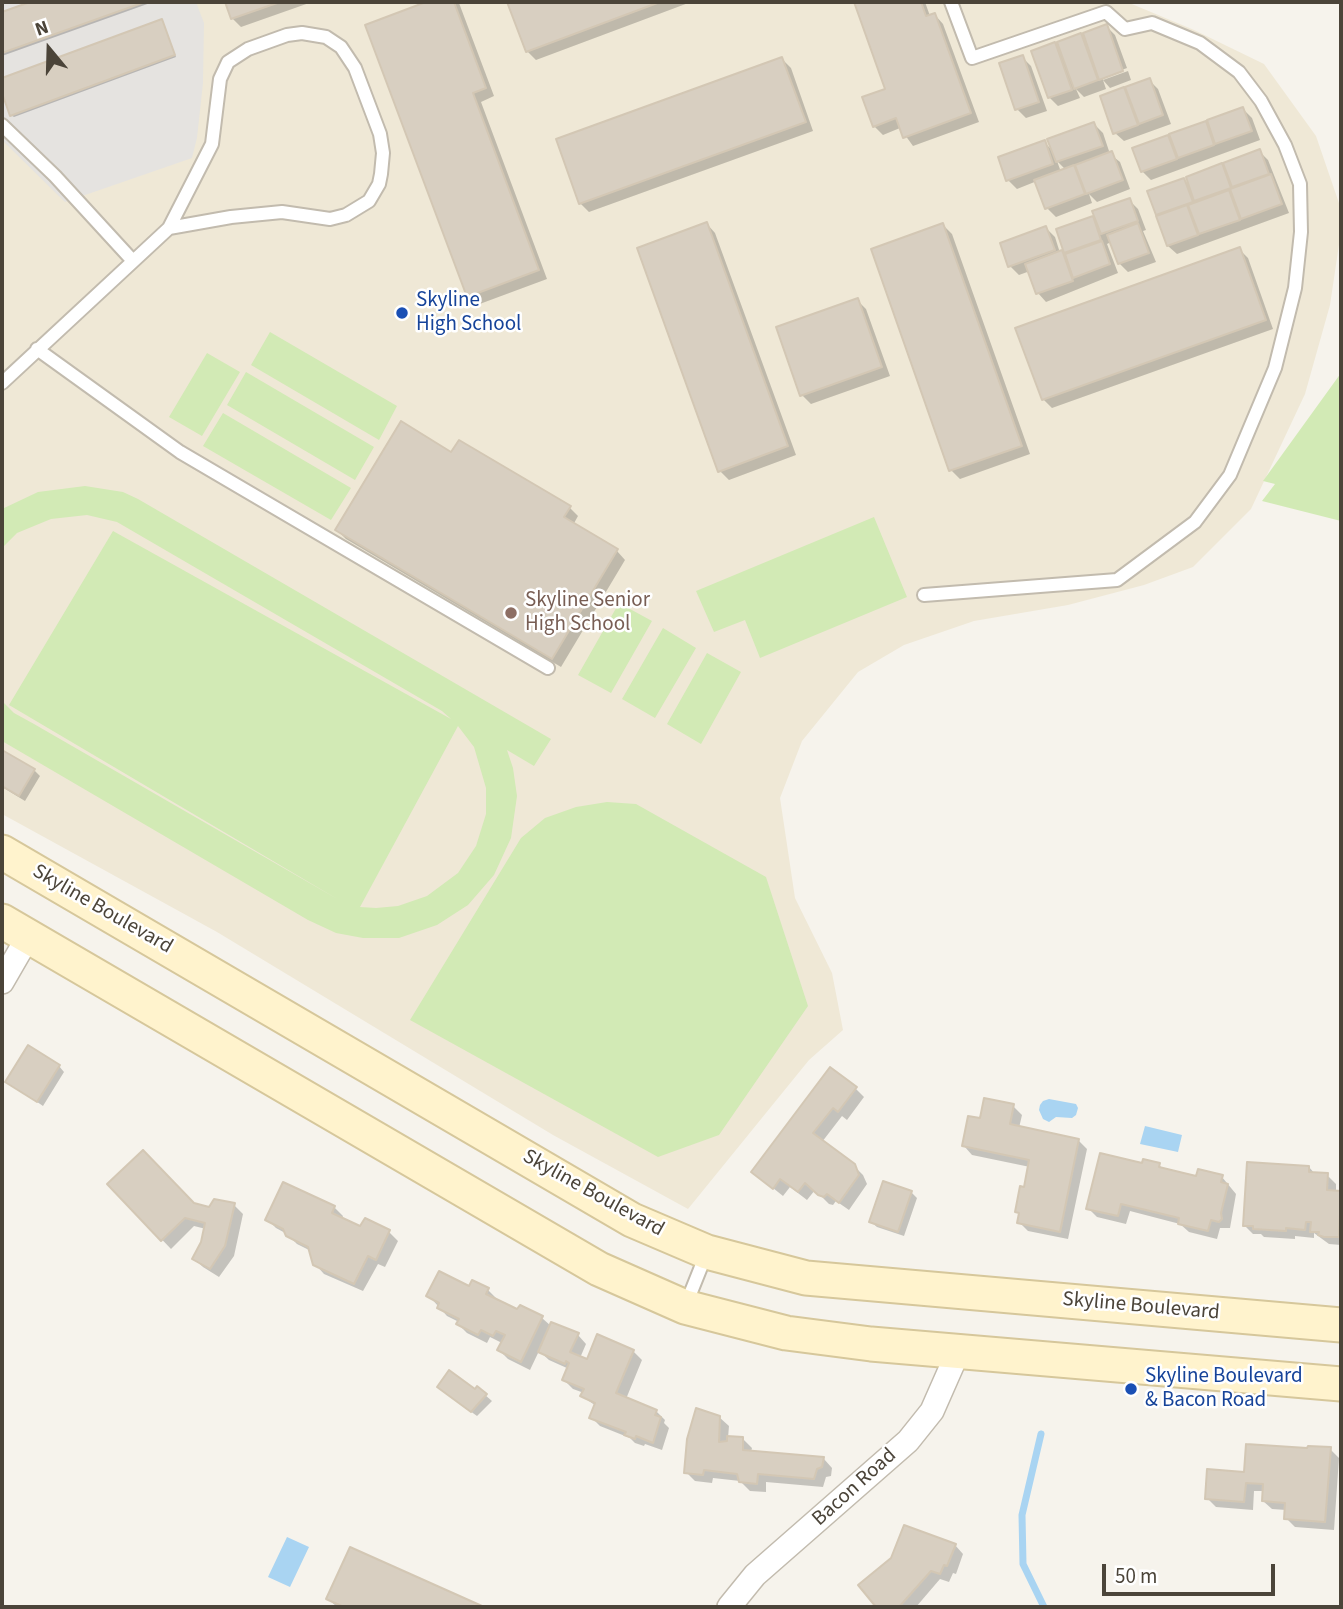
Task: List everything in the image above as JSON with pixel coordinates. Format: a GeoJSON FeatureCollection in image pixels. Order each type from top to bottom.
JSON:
{"type":"FeatureCollection","features":[{"type":"Feature","properties":{"kind":"main road","name":"Skyline Boulevard"},"geometry":{"type":"LineString","coordinates":[[2,852],[632,1220],[707,1252],[806,1278],[1341,1325]]}},
{"type":"Feature","properties":{"kind":"main road"},"geometry":{"type":"LineString","coordinates":[[15,929],[599,1269],[685,1307],[786,1333],[958,1352],[1341,1384]]}},
{"type":"Feature","properties":{"kind":"street"},"geometry":{"type":"LineString","coordinates":[[2,982],[15,929]]}},
{"type":"Feature","properties":{"kind":"street","name":"Bacon Road"},"geometry":{"type":"LineString","coordinates":[[729,1607],[755,1575],[908,1441],[932,1411],[958,1352]]}},
{"type":"Feature","properties":{"kind":"lane"},"geometry":{"type":"LineString","coordinates":[[924,594],[1117,580],[1195,522],[1230,475],[1275,368],[1295,289],[1301,232],[1300,184],[1285,145],[1261,101],[1239,72],[1200,43],[1152,23],[1125,29],[1106,12],[972,58],[951,2]]}},
{"type":"Feature","properties":{"kind":"lane"},"geometry":{"type":"LineString","coordinates":[[2,383],[169,228],[212,144],[220,79],[228,62],[248,49],[287,35],[302,33],[326,37],[341,47],[355,68],[383,153],[379,184],[369,201],[356,211],[338,218],[323,219],[282,212],[231,217],[169,228]]}},
{"type":"Feature","properties":{"kind":"lane"},"geometry":{"type":"LineString","coordinates":[[2,125],[55,176],[133,261]]}},
{"type":"Feature","properties":{"kind":"lane"},"geometry":{"type":"LineString","coordinates":[[37,349],[180,452],[548,668]]}},
{"type":"Feature","properties":{"kind":"lane"},"geometry":{"type":"LineString","coordinates":[[685,1307],[707,1252]]}},
{"type":"Feature","properties":{"kind":"shaded area","name":"Skyline Senior High School"},"geometry":{"type":"Polygon","coordinates":[[[2,2],[1127,2],[1194,30],[1264,64],[1316,136],[1341,209],[1341,231],[1330,305],[1305,394],[1251,509],[1193,567],[1144,585],[1068,605],[974,621],[904,645],[858,672],[802,741],[780,798],[795,898],[832,973],[843,1030],[809,1060],[688,1209],[553,1135],[217,932],[2,814],[2,2]]]}},
{"type":"Feature","properties":{"kind":"shaded area"},"geometry":{"type":"Polygon","coordinates":[[[2,2],[196,2],[204,23],[203,83],[192,158],[65,202],[2,140],[2,2]]]}},
{"type":"Feature","properties":{"kind":"green space"},"geometry":{"type":"Polygon","coordinates":[[[270,332],[397,406],[379,440],[251,365],[270,332]]]}},
{"type":"Feature","properties":{"kind":"green space"},"geometry":{"type":"Polygon","coordinates":[[[207,353],[240,372],[202,436],[169,417],[207,353]]]}},
{"type":"Feature","properties":{"kind":"green space"},"geometry":{"type":"Polygon","coordinates":[[[246,372],[374,447],[355,480],[227,405],[246,372]]]}},
{"type":"Feature","properties":{"kind":"green space"},"geometry":{"type":"Polygon","coordinates":[[[1341,373],[1341,521],[1262,501],[1275,484],[1263,481],[1341,373]]]}},
{"type":"Feature","properties":{"kind":"green space"},"geometry":{"type":"Polygon","coordinates":[[[223,413],[351,488],[331,520],[203,446],[223,413]]]}},
{"type":"Feature","properties":{"kind":"green space"},"geometry":{"type":"Polygon","coordinates":[[[85,486],[123,492],[138,499],[551,739],[534,766],[507,750],[517,796],[511,838],[494,875],[468,905],[437,925],[399,938],[363,938],[336,933],[308,920],[2,741],[2,701],[14,713],[339,900],[9,705],[113,531],[451,719],[442,711],[117,522],[87,515],[51,519],[17,533],[2,548],[2,509],[38,492],[85,486]],[[458,726],[360,907],[398,906],[427,896],[458,873],[476,846],[486,814],[486,788],[474,747],[458,726]]]}},
{"type":"Feature","properties":{"kind":"green space"},"geometry":{"type":"Polygon","coordinates":[[[874,517],[907,597],[760,658],[745,620],[714,632],[696,591],[874,517]]]}},
{"type":"Feature","properties":{"kind":"green space"},"geometry":{"type":"Polygon","coordinates":[[[619,603],[652,621],[611,693],[578,675],[619,603]]]}},
{"type":"Feature","properties":{"kind":"green space"},"geometry":{"type":"Polygon","coordinates":[[[663,628],[696,648],[655,718],[622,699],[663,628]]]}},
{"type":"Feature","properties":{"kind":"green space"},"geometry":{"type":"Polygon","coordinates":[[[707,653],[741,672],[701,744],[667,724],[707,653]]]}},
{"type":"Feature","properties":{"kind":"green space"},"geometry":{"type":"Polygon","coordinates":[[[607,802],[636,804],[766,877],[808,1006],[719,1135],[658,1157],[410,1020],[521,838],[545,818],[576,807],[607,802]]]}},
{"type":"Feature","properties":{"kind":"water"},"geometry":{"type":"Polygon","coordinates":[[[1049,1099],[1076,1104],[1076,1115],[1072,1118],[1056,1117],[1049,1122],[1043,1119],[1040,1105],[1049,1099]]]}},
{"type":"Feature","properties":{"kind":"water"},"geometry":{"type":"Polygon","coordinates":[[[1145,1126],[1182,1135],[1178,1152],[1140,1144],[1145,1126]]]}},
{"type":"Feature","properties":{"kind":"water"},"geometry":{"type":"Polygon","coordinates":[[[287,1537],[309,1547],[290,1587],[268,1577],[287,1537]]]}},
{"type":"Feature","properties":{"kind":"building"},"geometry":{"type":"Polygon","coordinates":[[[30,2],[145,2],[2,53],[2,12],[30,2]]]}},
{"type":"Feature","properties":{"kind":"building"},"geometry":{"type":"Polygon","coordinates":[[[225,2],[280,2],[231,19],[225,2]]]}},
{"type":"Feature","properties":{"kind":"building"},"geometry":{"type":"Polygon","coordinates":[[[426,2],[454,2],[486,88],[473,93],[539,270],[467,297],[365,25],[426,2]]]}},
{"type":"Feature","properties":{"kind":"building"},"geometry":{"type":"Polygon","coordinates":[[[507,2],[660,2],[526,52],[507,2]]]}},
{"type":"Feature","properties":{"kind":"building"},"geometry":{"type":"Polygon","coordinates":[[[854,2],[921,2],[926,16],[935,13],[971,113],[903,138],[896,118],[873,127],[862,97],[885,89],[854,2]]]}},
{"type":"Feature","properties":{"kind":"building"},"geometry":{"type":"Polygon","coordinates":[[[162,19],[175,55],[10,116],[2,93],[2,78],[162,19]]]}},
{"type":"Feature","properties":{"kind":"building"},"geometry":{"type":"Polygon","coordinates":[[[1107,24],[1123,71],[1099,80],[1083,33],[1107,24]]]}},
{"type":"Feature","properties":{"kind":"building"},"geometry":{"type":"Polygon","coordinates":[[[1081,33],[1098,80],[1074,89],[1057,42],[1081,33]]]}},
{"type":"Feature","properties":{"kind":"building"},"geometry":{"type":"Polygon","coordinates":[[[1055,42],[1072,90],[1048,98],[1031,51],[1055,42]]]}},
{"type":"Feature","properties":{"kind":"building"},"geometry":{"type":"Polygon","coordinates":[[[1023,55],[1039,102],[1015,110],[999,63],[1023,55]]]}},
{"type":"Feature","properties":{"kind":"building"},"geometry":{"type":"Polygon","coordinates":[[[782,57],[806,122],[579,204],[556,139],[782,57]]]}},
{"type":"Feature","properties":{"kind":"building"},"geometry":{"type":"Polygon","coordinates":[[[1150,78],[1163,115],[1139,124],[1125,87],[1150,78]]]}},
{"type":"Feature","properties":{"kind":"building"},"geometry":{"type":"Polygon","coordinates":[[[1124,87],[1138,125],[1113,134],[1100,96],[1124,87]]]}},
{"type":"Feature","properties":{"kind":"building"},"geometry":{"type":"Polygon","coordinates":[[[1243,107],[1252,131],[1215,144],[1207,120],[1243,107]]]}},
{"type":"Feature","properties":{"kind":"building"},"geometry":{"type":"Polygon","coordinates":[[[1206,121],[1214,145],[1178,158],[1169,134],[1206,121]]]}},
{"type":"Feature","properties":{"kind":"building"},"geometry":{"type":"Polygon","coordinates":[[[1094,122],[1103,146],[1056,162],[1047,139],[1094,122]]]}},
{"type":"Feature","properties":{"kind":"building"},"geometry":{"type":"Polygon","coordinates":[[[1168,135],[1177,159],[1141,172],[1132,148],[1168,135]]]}},
{"type":"Feature","properties":{"kind":"building"},"geometry":{"type":"Polygon","coordinates":[[[1045,140],[1053,164],[1006,181],[998,157],[1045,140]]]}},
{"type":"Feature","properties":{"kind":"building"},"geometry":{"type":"Polygon","coordinates":[[[1260,149],[1269,174],[1232,187],[1223,163],[1260,149]]]}},
{"type":"Feature","properties":{"kind":"building"},"geometry":{"type":"Polygon","coordinates":[[[1112,151],[1123,180],[1086,194],[1075,165],[1112,151]]]}},
{"type":"Feature","properties":{"kind":"building"},"geometry":{"type":"Polygon","coordinates":[[[1222,163],[1231,188],[1194,201],[1186,177],[1222,163]]]}},
{"type":"Feature","properties":{"kind":"building"},"geometry":{"type":"Polygon","coordinates":[[[1074,165],[1085,194],[1045,209],[1034,180],[1074,165]]]}},
{"type":"Feature","properties":{"kind":"building"},"geometry":{"type":"Polygon","coordinates":[[[1271,174],[1282,204],[1241,219],[1230,189],[1271,174]]]}},
{"type":"Feature","properties":{"kind":"building"},"geometry":{"type":"Polygon","coordinates":[[[1184,178],[1193,202],[1156,215],[1147,191],[1184,178]]]}},
{"type":"Feature","properties":{"kind":"building"},"geometry":{"type":"Polygon","coordinates":[[[1229,190],[1240,220],[1199,234],[1188,205],[1229,190]]]}},
{"type":"Feature","properties":{"kind":"building"},"geometry":{"type":"Polygon","coordinates":[[[1130,198],[1138,221],[1101,234],[1092,211],[1130,198]]]}},
{"type":"Feature","properties":{"kind":"building"},"geometry":{"type":"Polygon","coordinates":[[[1187,205],[1198,235],[1167,246],[1156,216],[1187,205]]]}},
{"type":"Feature","properties":{"kind":"building"},"geometry":{"type":"Polygon","coordinates":[[[1093,216],[1101,240],[1064,253],[1056,229],[1093,216]]]}},
{"type":"Feature","properties":{"kind":"building"},"geometry":{"type":"Polygon","coordinates":[[[707,222],[788,446],[718,472],[637,248],[707,222]]]}},
{"type":"Feature","properties":{"kind":"building"},"geometry":{"type":"Polygon","coordinates":[[[943,223],[1022,446],[949,471],[871,249],[943,223]]]}},
{"type":"Feature","properties":{"kind":"building"},"geometry":{"type":"Polygon","coordinates":[[[1138,223],[1149,253],[1118,264],[1107,235],[1138,223]]]}},
{"type":"Feature","properties":{"kind":"building"},"geometry":{"type":"Polygon","coordinates":[[[1046,226],[1055,250],[1008,267],[1000,243],[1046,226]]]}},
{"type":"Feature","properties":{"kind":"building"},"geometry":{"type":"Polygon","coordinates":[[[1102,241],[1110,264],[1073,278],[1065,254],[1102,241]]]}},
{"type":"Feature","properties":{"kind":"building"},"geometry":{"type":"Polygon","coordinates":[[[1240,247],[1266,320],[1042,400],[1015,328],[1240,247]]]}},
{"type":"Feature","properties":{"kind":"building"},"geometry":{"type":"Polygon","coordinates":[[[1062,250],[1073,281],[1036,294],[1025,264],[1062,250]]]}},
{"type":"Feature","properties":{"kind":"building"},"geometry":{"type":"Polygon","coordinates":[[[858,298],[882,367],[800,396],[776,327],[858,298]]]}},
{"type":"Feature","properties":{"kind":"building"},"geometry":{"type":"Polygon","coordinates":[[[401,421],[451,452],[459,440],[571,506],[564,517],[618,549],[552,659],[335,530],[401,421]]]}},
{"type":"Feature","properties":{"kind":"building"},"geometry":{"type":"Polygon","coordinates":[[[2,750],[35,769],[19,796],[2,786],[2,750]]]}},
{"type":"Feature","properties":{"kind":"building"},"geometry":{"type":"Polygon","coordinates":[[[28,1045],[60,1065],[37,1102],[5,1082],[28,1045]]]}},
{"type":"Feature","properties":{"kind":"building"},"geometry":{"type":"Polygon","coordinates":[[[830,1067],[857,1087],[838,1112],[833,1108],[813,1133],[855,1164],[859,1175],[839,1203],[827,1194],[824,1197],[818,1195],[805,1183],[798,1192],[780,1179],[773,1189],[751,1172],[830,1067]]]}},
{"type":"Feature","properties":{"kind":"building"},"geometry":{"type":"Polygon","coordinates":[[[984,1098],[1014,1104],[1010,1124],[1079,1139],[1060,1232],[1017,1223],[1019,1213],[1015,1212],[1020,1186],[1024,1187],[1029,1160],[962,1146],[968,1116],[980,1118],[984,1098]]]}},
{"type":"Feature","properties":{"kind":"building"},"geometry":{"type":"Polygon","coordinates":[[[143,1150],[194,1203],[209,1207],[214,1199],[235,1203],[225,1246],[210,1269],[192,1259],[201,1242],[205,1223],[185,1218],[161,1241],[107,1184],[143,1150]]]}},
{"type":"Feature","properties":{"kind":"building"},"geometry":{"type":"Polygon","coordinates":[[[1100,1153],[1142,1163],[1143,1159],[1160,1163],[1159,1167],[1196,1176],[1198,1169],[1223,1175],[1221,1182],[1228,1184],[1222,1219],[1219,1222],[1211,1220],[1208,1231],[1178,1224],[1179,1218],[1121,1204],[1118,1216],[1086,1209],[1100,1153]]]}},
{"type":"Feature","properties":{"kind":"building"},"geometry":{"type":"Polygon","coordinates":[[[1247,1162],[1309,1166],[1309,1172],[1328,1173],[1327,1190],[1341,1191],[1339,1237],[1324,1237],[1318,1235],[1319,1232],[1310,1232],[1311,1222],[1306,1222],[1305,1230],[1253,1229],[1253,1226],[1243,1226],[1247,1162]]]}},
{"type":"Feature","properties":{"kind":"building"},"geometry":{"type":"Polygon","coordinates":[[[883,1181],[912,1191],[898,1232],[869,1222],[883,1181]]]}},
{"type":"Feature","properties":{"kind":"building"},"geometry":{"type":"Polygon","coordinates":[[[283,1182],[335,1206],[332,1213],[360,1226],[365,1218],[390,1230],[376,1260],[368,1256],[354,1284],[313,1265],[308,1247],[286,1236],[283,1229],[265,1220],[283,1182]]]}},
{"type":"Feature","properties":{"kind":"building"},"geometry":{"type":"Polygon","coordinates":[[[439,1271],[469,1286],[472,1280],[489,1288],[486,1294],[517,1309],[520,1305],[543,1316],[521,1362],[497,1350],[505,1335],[496,1331],[493,1336],[481,1330],[478,1335],[456,1324],[459,1319],[437,1308],[439,1303],[426,1296],[439,1271]]]}},
{"type":"Feature","properties":{"kind":"building"},"geometry":{"type":"Polygon","coordinates":[[[551,1322],[579,1333],[570,1352],[587,1359],[597,1334],[634,1350],[616,1393],[657,1410],[655,1415],[661,1417],[653,1443],[636,1436],[635,1439],[624,1435],[626,1432],[589,1418],[595,1403],[580,1396],[584,1389],[562,1380],[569,1363],[566,1361],[565,1364],[538,1352],[551,1322]]]}},
{"type":"Feature","properties":{"kind":"building"},"geometry":{"type":"Polygon","coordinates":[[[449,1370],[475,1389],[477,1386],[487,1394],[471,1412],[437,1387],[449,1370]]]}},
{"type":"Feature","properties":{"kind":"building"},"geometry":{"type":"Polygon","coordinates":[[[696,1408],[720,1416],[719,1442],[727,1441],[727,1436],[743,1437],[743,1450],[824,1457],[822,1467],[817,1469],[814,1479],[758,1474],[757,1484],[739,1482],[737,1474],[704,1470],[703,1475],[684,1473],[687,1439],[696,1408]]]}},
{"type":"Feature","properties":{"kind":"building"},"geometry":{"type":"Polygon","coordinates":[[[1246,1444],[1331,1447],[1325,1522],[1284,1519],[1285,1503],[1262,1501],[1263,1484],[1246,1483],[1244,1502],[1205,1499],[1207,1469],[1244,1472],[1246,1444]]]}},
{"type":"Feature","properties":{"kind":"building"},"geometry":{"type":"Polygon","coordinates":[[[904,1525],[956,1544],[947,1566],[944,1565],[940,1574],[931,1571],[899,1607],[876,1607],[858,1585],[891,1558],[904,1525]]]}},
{"type":"Feature","properties":{"kind":"building"},"geometry":{"type":"Polygon","coordinates":[[[350,1547],[482,1607],[344,1607],[326,1599],[350,1547]]]}},
{"type":"Feature","properties":{"kind":"waterway"},"geometry":{"type":"LineString","coordinates":[[1041,1434],[1022,1515],[1023,1564],[1044,1607]]}},
{"type":"Feature","properties":{"kind":"place","name":"Skyline High School"},"geometry":{"type":"Point","coordinates":[402,313]}},
{"type":"Feature","properties":{"kind":"place","name":"Skyline Senior High School"},"geometry":{"type":"Point","coordinates":[511,613]}},
{"type":"Feature","properties":{"kind":"place","name":"Skyline Boulevard & Bacon Road"},"geometry":{"type":"Point","coordinates":[1131,1389]}}]}
